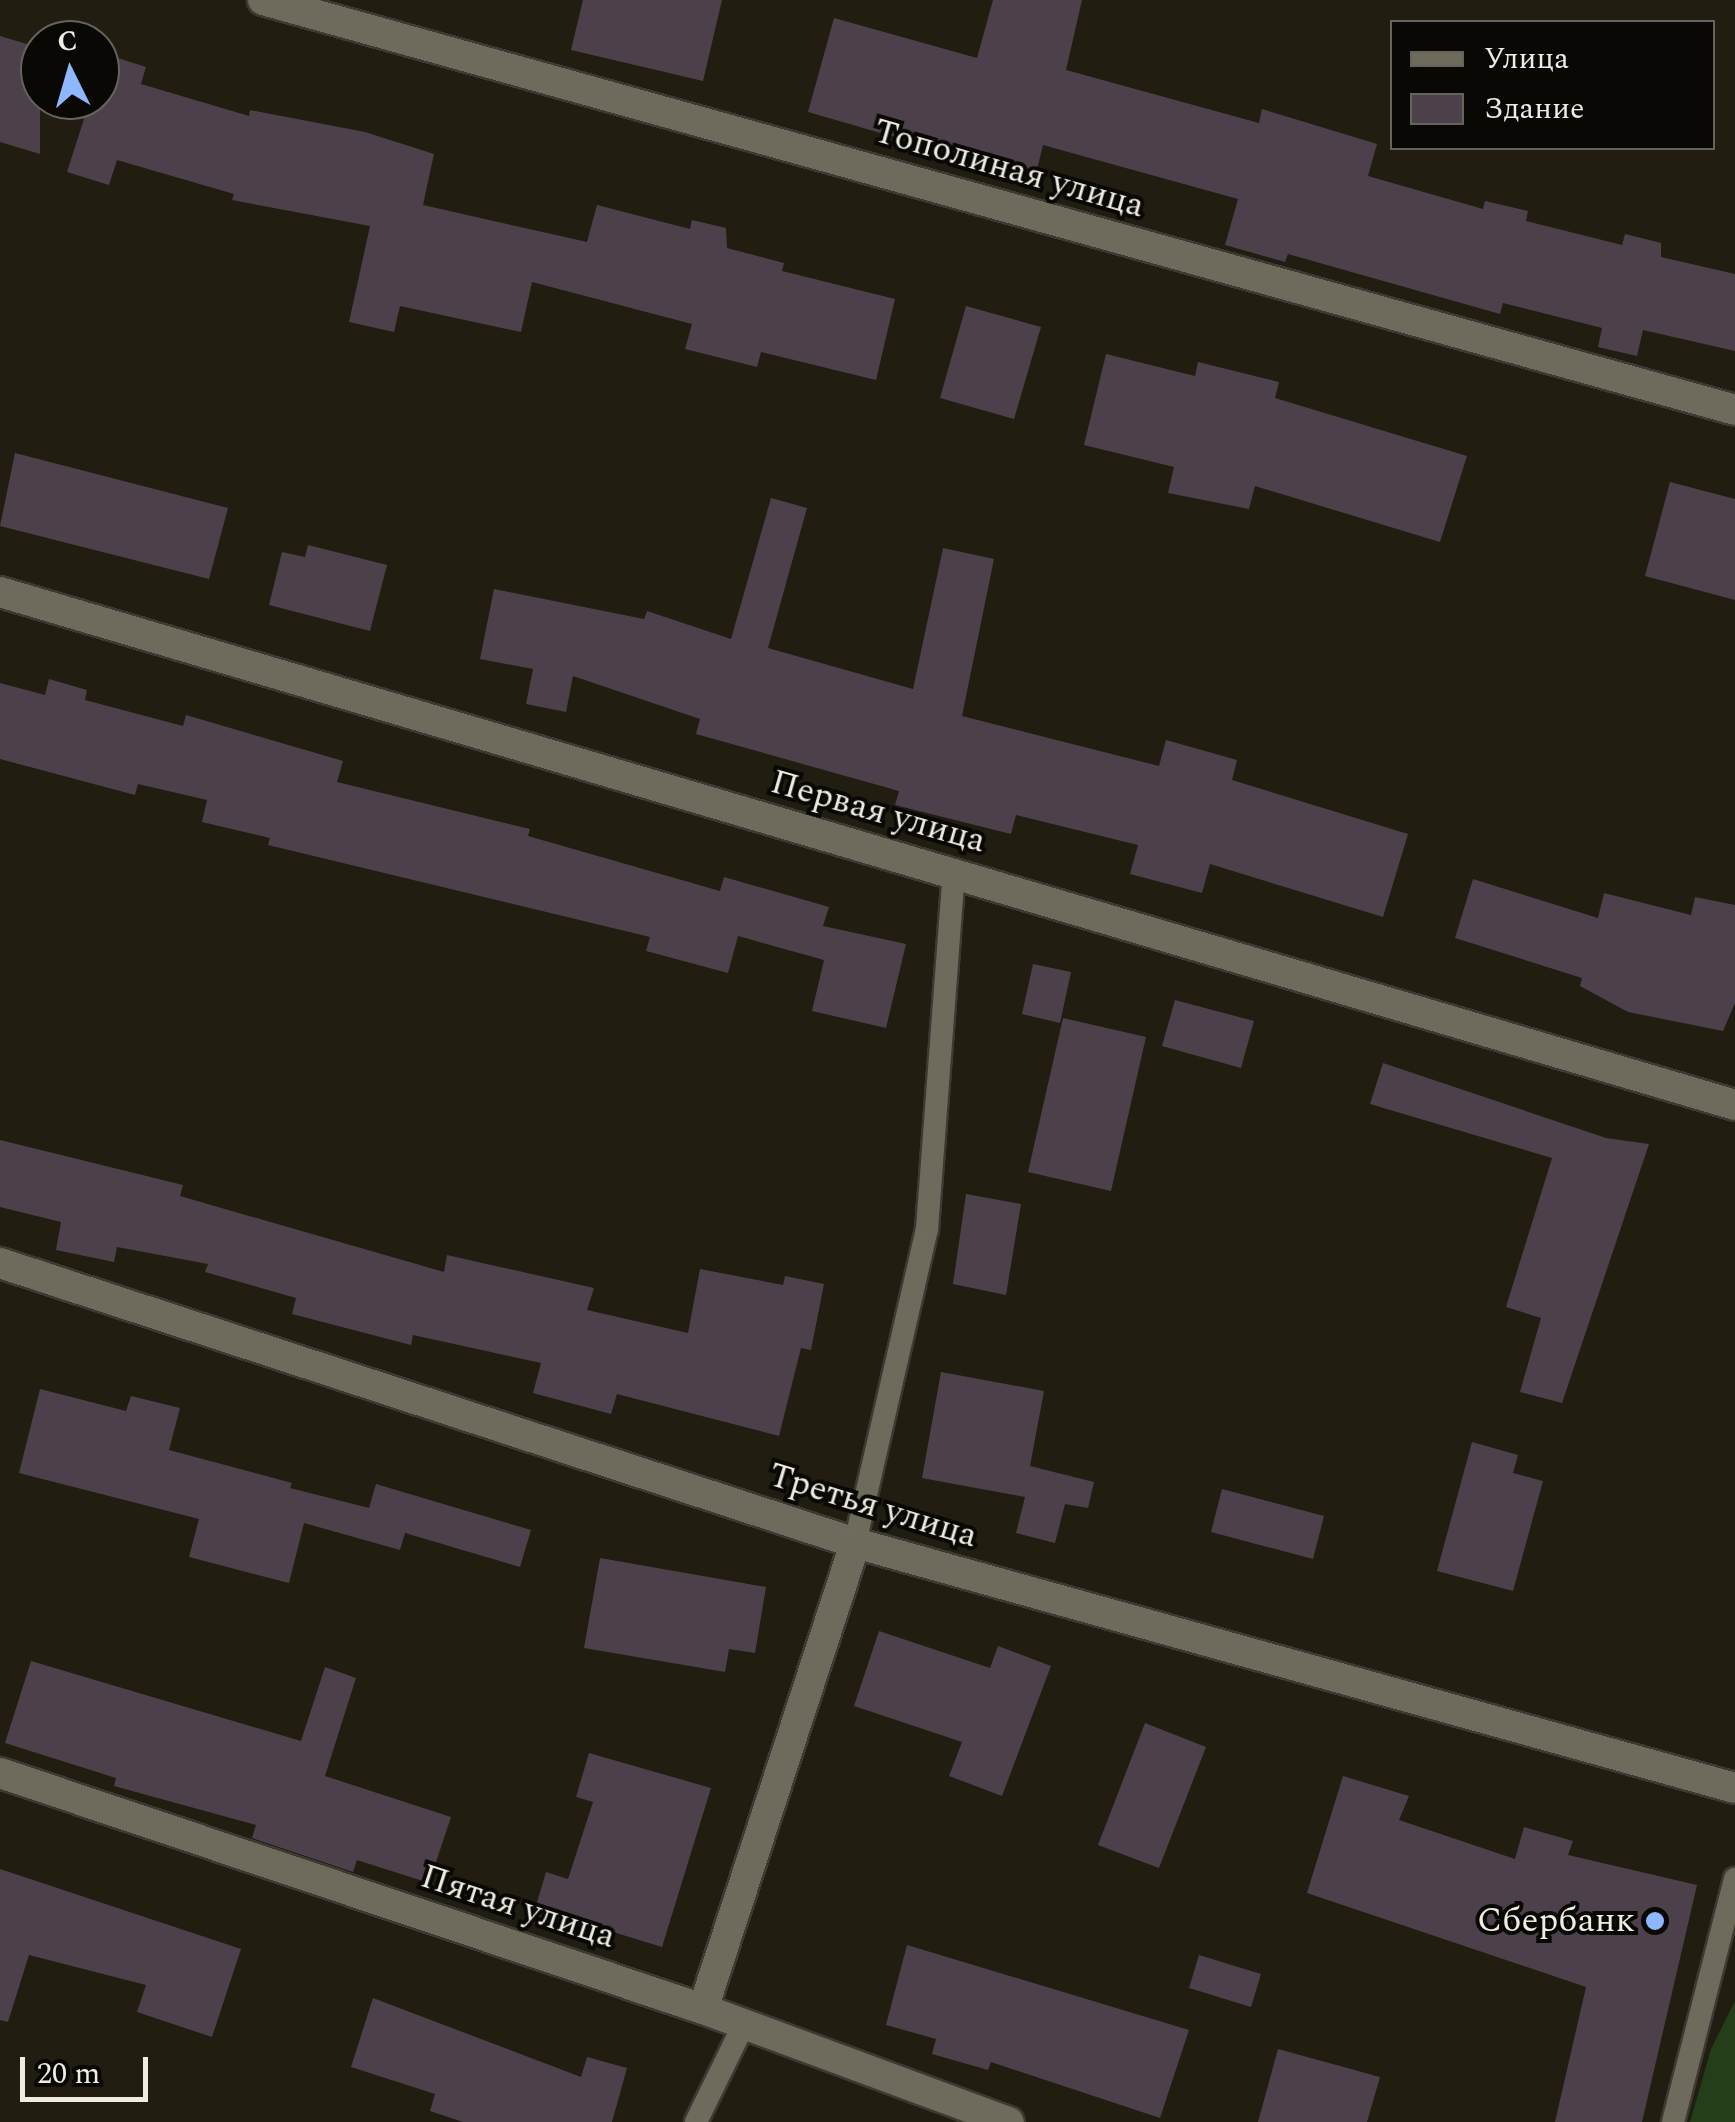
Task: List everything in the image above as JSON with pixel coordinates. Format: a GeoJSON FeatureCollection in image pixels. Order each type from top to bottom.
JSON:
{"type":"FeatureCollection","features":[{"type":"Feature","properties":{"kind":"street","name":"Тополиная улица"},"geometry":{"type":"LineString","coordinates":[[263,0],[1735,410]]}},
{"type":"Feature","properties":{"kind":"street","name":"Первая улица"},"geometry":{"type":"LineString","coordinates":[[0,592],[1735,1105]]}},
{"type":"Feature","properties":{"kind":"street","name":"Третья улица"},"geometry":{"type":"LineString","coordinates":[[0,1264],[855,1543],[1735,1788]]}},
{"type":"Feature","properties":{"kind":"street"},"geometry":{"type":"LineString","coordinates":[[703,2008],[855,1543]]}},
{"type":"Feature","properties":{"kind":"street","name":"Пятая улица"},"geometry":{"type":"LineString","coordinates":[[0,1774],[703,2008],[1008,2122]]}},
{"type":"Feature","properties":{"kind":"lane"},"geometry":{"type":"LineString","coordinates":[[855,1543],[927,1229],[954,874]]}},
{"type":"Feature","properties":{"kind":"lane"},"geometry":{"type":"LineString","coordinates":[[1674,2122],[1735,1879]]}},
{"type":"Feature","properties":{"kind":"lane"},"geometry":{"type":"LineString","coordinates":[[696,2122],[744,2024]]}},
{"type":"Feature","properties":{"kind":"green space"},"geometry":{"type":"Polygon","coordinates":[[[1735,2001],[1735,2122],[1690,2122],[1711,2049],[1735,2001]]]}},
{"type":"Feature","properties":{"kind":"building"},"geometry":{"type":"Polygon","coordinates":[[[583,0],[722,0],[703,81],[571,50],[583,0]]]}},
{"type":"Feature","properties":{"kind":"building"},"geometry":{"type":"Polygon","coordinates":[[[993,0],[1082,0],[1066,70],[1259,123],[1262,109],[1377,144],[1368,176],[1483,209],[1485,201],[1528,211],[1526,221],[1622,245],[1625,234],[1661,243],[1661,257],[1735,274],[1735,351],[1643,330],[1637,356],[1598,347],[1602,328],[1503,303],[1500,314],[1288,254],[1285,262],[1225,245],[1238,199],[1043,145],[1033,186],[993,175],[995,166],[808,112],[834,18],[977,58],[993,0]]]}},
{"type":"Feature","properties":{"kind":"building"},"geometry":{"type":"Polygon","coordinates":[[[0,36],[20,42],[20,120],[40,120],[40,154],[0,142],[0,36]]]}},
{"type":"Feature","properties":{"kind":"building"},"geometry":{"type":"Polygon","coordinates":[[[120,59],[146,67],[141,84],[249,116],[250,110],[365,132],[434,154],[423,205],[587,242],[597,205],[690,229],[692,220],[726,228],[727,248],[784,263],[782,271],[895,299],[876,380],[761,352],[757,367],[685,349],[692,324],[532,282],[521,332],[400,306],[394,332],[349,322],[370,226],[232,200],[234,194],[117,160],[109,185],[67,172],[84,120],[120,120],[120,59]]]}},
{"type":"Feature","properties":{"kind":"building"},"geometry":{"type":"Polygon","coordinates":[[[966,306],[1041,327],[1014,419],[940,398],[966,306]]]}},
{"type":"Feature","properties":{"kind":"building"},"geometry":{"type":"Polygon","coordinates":[[[1106,354],[1195,376],[1198,362],[1279,382],[1275,398],[1467,456],[1440,542],[1255,486],[1249,509],[1168,493],[1174,467],[1084,445],[1106,354]]]}},
{"type":"Feature","properties":{"kind":"building"},"geometry":{"type":"Polygon","coordinates":[[[15,453],[228,508],[209,579],[0,526],[15,453]]]}},
{"type":"Feature","properties":{"kind":"building"},"geometry":{"type":"Polygon","coordinates":[[[1670,482],[1735,499],[1735,600],[1645,576],[1670,482]]]}},
{"type":"Feature","properties":{"kind":"building"},"geometry":{"type":"Polygon","coordinates":[[[771,498],[807,508],[768,648],[913,689],[943,548],[994,559],[962,716],[1159,766],[1166,740],[1237,760],[1232,780],[1408,834],[1383,917],[1210,864],[1202,893],[1130,874],[1138,845],[1016,815],[1011,834],[895,805],[899,791],[696,734],[700,719],[573,676],[566,712],[526,704],[533,669],[480,659],[494,589],[644,619],[647,611],[731,639],[771,498]]]}},
{"type":"Feature","properties":{"kind":"building"},"geometry":{"type":"Polygon","coordinates":[[[308,545],[387,565],[370,631],[269,605],[282,552],[305,557],[308,545]]]}},
{"type":"Feature","properties":{"kind":"building"},"geometry":{"type":"Polygon","coordinates":[[[49,679],[87,690],[85,700],[183,726],[186,715],[343,761],[337,782],[530,829],[528,836],[720,891],[724,877],[829,907],[823,926],[906,944],[886,1028],[812,1011],[824,960],[738,936],[728,973],[646,951],[650,937],[268,845],[270,838],[202,822],[207,800],[138,784],[135,795],[0,759],[0,683],[45,695],[49,679]]]}},
{"type":"Feature","properties":{"kind":"building"},"geometry":{"type":"Polygon","coordinates":[[[1473,879],[1598,918],[1604,893],[1691,915],[1695,897],[1735,905],[1735,1003],[1723,1031],[1628,1012],[1580,986],[1582,978],[1455,938],[1473,879]]]}},
{"type":"Feature","properties":{"kind":"building"},"geometry":{"type":"Polygon","coordinates":[[[1033,964],[1071,972],[1060,1023],[1022,1014],[1033,964]]]}},
{"type":"Feature","properties":{"kind":"building"},"geometry":{"type":"Polygon","coordinates":[[[1175,1000],[1254,1021],[1241,1068],[1162,1046],[1175,1000]]]}},
{"type":"Feature","properties":{"kind":"building"},"geometry":{"type":"Polygon","coordinates":[[[1063,1018],[1146,1037],[1111,1191],[1028,1172],[1063,1018]]]}},
{"type":"Feature","properties":{"kind":"building"},"geometry":{"type":"Polygon","coordinates":[[[1383,1063],[1606,1138],[1649,1144],[1562,1403],[1520,1392],[1541,1318],[1506,1307],[1552,1158],[1370,1104],[1383,1063]]]}},
{"type":"Feature","properties":{"kind":"building"},"geometry":{"type":"Polygon","coordinates":[[[0,1140],[183,1185],[180,1196],[444,1272],[447,1255],[594,1288],[587,1310],[688,1333],[700,1269],[783,1285],[785,1276],[824,1284],[811,1350],[801,1348],[779,1436],[617,1394],[611,1414],[533,1393],[541,1363],[413,1335],[411,1345],[292,1314],[296,1298],[205,1272],[208,1264],[117,1247],[114,1262],[56,1250],[61,1222],[0,1207],[0,1140]]]}},
{"type":"Feature","properties":{"kind":"building"},"geometry":{"type":"Polygon","coordinates":[[[966,1194],[1021,1204],[1006,1295],[953,1284],[966,1194]]]}},
{"type":"Feature","properties":{"kind":"building"},"geometry":{"type":"Polygon","coordinates":[[[941,1372],[1044,1391],[1030,1466],[1094,1482],[1088,1508],[1065,1504],[1055,1543],[1016,1533],[1025,1497],[922,1478],[941,1372]]]}},
{"type":"Feature","properties":{"kind":"building"},"geometry":{"type":"Polygon","coordinates":[[[40,1389],[126,1411],[131,1396],[180,1408],[169,1450],[292,1483],[290,1488],[369,1508],[376,1484],[531,1530],[520,1567],[405,1533],[400,1550],[304,1523],[289,1583],[189,1557],[199,1519],[19,1473],[40,1389]]]}},
{"type":"Feature","properties":{"kind":"building"},"geometry":{"type":"Polygon","coordinates":[[[1472,1442],[1518,1455],[1513,1473],[1543,1481],[1513,1591],[1437,1571],[1472,1442]]]}},
{"type":"Feature","properties":{"kind":"building"},"geometry":{"type":"Polygon","coordinates":[[[1222,1489],[1324,1516],[1313,1559],[1211,1532],[1222,1489]]]}},
{"type":"Feature","properties":{"kind":"building"},"geometry":{"type":"Polygon","coordinates":[[[600,1558],[766,1587],[755,1653],[729,1649],[725,1672],[584,1648],[600,1558]]]}},
{"type":"Feature","properties":{"kind":"building"},"geometry":{"type":"Polygon","coordinates":[[[879,1631],[990,1668],[998,1646],[1051,1666],[1002,1796],[949,1776],[962,1742],[854,1706],[879,1631]]]}},
{"type":"Feature","properties":{"kind":"building"},"geometry":{"type":"Polygon","coordinates":[[[31,1661],[301,1741],[325,1667],[356,1678],[325,1776],[451,1817],[429,1883],[357,1860],[353,1872],[252,1838],[256,1825],[114,1786],[116,1778],[5,1743],[31,1661]]]}},
{"type":"Feature","properties":{"kind":"building"},"geometry":{"type":"Polygon","coordinates":[[[1145,1723],[1206,1747],[1159,1868],[1098,1845],[1145,1723]]]}},
{"type":"Feature","properties":{"kind":"building"},"geometry":{"type":"Polygon","coordinates":[[[589,1753],[711,1788],[662,1947],[577,1921],[572,1935],[531,1923],[546,1872],[568,1879],[593,1802],[576,1797],[589,1753]]]}},
{"type":"Feature","properties":{"kind":"building"},"geometry":{"type":"Polygon","coordinates":[[[1343,1776],[1409,1796],[1399,1820],[1515,1859],[1524,1827],[1573,1841],[1568,1855],[1697,1885],[1642,2122],[1555,2122],[1586,1987],[1307,1893],[1343,1776]]]}},
{"type":"Feature","properties":{"kind":"building"},"geometry":{"type":"Polygon","coordinates":[[[0,1869],[241,1949],[212,2037],[137,2012],[146,1985],[29,1955],[8,2022],[0,2020],[0,1869]]]}},
{"type":"Feature","properties":{"kind":"building"},"geometry":{"type":"Polygon","coordinates":[[[907,1945],[1189,2030],[1160,2118],[991,2062],[988,2070],[932,2054],[936,2039],[886,2025],[907,1945]]]}},
{"type":"Feature","properties":{"kind":"building"},"geometry":{"type":"Polygon","coordinates":[[[1199,1955],[1261,1974],[1251,2007],[1189,1988],[1199,1955]]]}},
{"type":"Feature","properties":{"kind":"building"},"geometry":{"type":"Polygon","coordinates":[[[373,1998],[581,2077],[587,2057],[627,2068],[612,2122],[463,2122],[430,2111],[435,2094],[351,2067],[373,1998]]]}},
{"type":"Feature","properties":{"kind":"building"},"geometry":{"type":"Polygon","coordinates":[[[1278,2049],[1380,2077],[1367,2122],[1258,2122],[1278,2049]]]}},
{"type":"Feature","properties":{"kind":"place","name":"Сбербанк"},"geometry":{"type":"Point","coordinates":[1655,1921]}}]}
